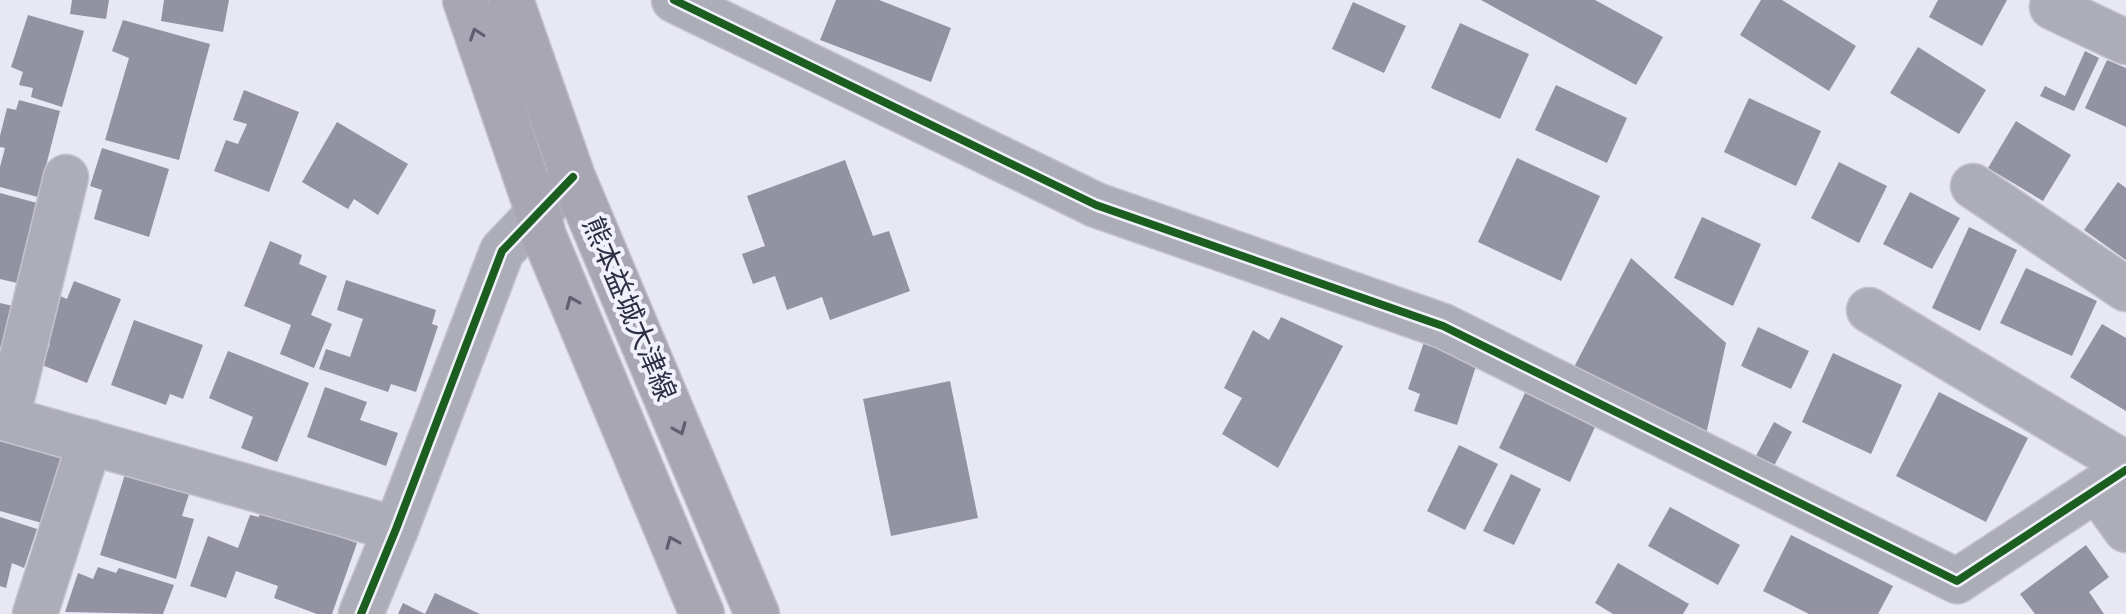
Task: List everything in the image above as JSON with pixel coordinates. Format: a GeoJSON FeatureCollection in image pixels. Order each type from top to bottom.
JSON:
{"type":"FeatureCollection","features":[{"type":"Feature","properties":{"kind":"main road","name":"熊本益城大津線"},"geometry":{"type":"LineString","coordinates":[[465,0],[544,236],[702,614]]}},
{"type":"Feature","properties":{"kind":"main road","name":"熊本益城大津線"},"geometry":{"type":"LineString","coordinates":[[509,0],[573,177],[757,614]]}},
{"type":"Feature","properties":{"kind":"street"},"geometry":{"type":"LineString","coordinates":[[509,0],[538,213]]}},
{"type":"Feature","properties":{"kind":"street"},"geometry":{"type":"LineString","coordinates":[[674,0],[1096,205],[1443,326],[1957,581],[2116,474]]}},
{"type":"Feature","properties":{"kind":"street"},"geometry":{"type":"LineString","coordinates":[[2052,7],[2126,42]]}},
{"type":"Feature","properties":{"kind":"street"},"geometry":{"type":"LineString","coordinates":[[66,177],[4,418],[396,529]]}},
{"type":"Feature","properties":{"kind":"street"},"geometry":{"type":"LineString","coordinates":[[361,614],[502,251],[573,177]]}},
{"type":"Feature","properties":{"kind":"street"},"geometry":{"type":"LineString","coordinates":[[1973,186],[2126,289]]}},
{"type":"Feature","properties":{"kind":"street"},"geometry":{"type":"LineString","coordinates":[[1869,310],[2116,474],[2126,530]]}},
{"type":"Feature","properties":{"kind":"street"},"geometry":{"type":"LineString","coordinates":[[35,614],[90,442]]}},
{"type":"Feature","properties":{"kind":"building"},"geometry":{"type":"Polygon","coordinates":[[[72,0],[109,0],[106,19],[70,14],[72,0]]]}},
{"type":"Feature","properties":{"kind":"building"},"geometry":{"type":"Polygon","coordinates":[[[164,0],[229,0],[223,32],[161,21],[164,0]]]}},
{"type":"Feature","properties":{"kind":"building"},"geometry":{"type":"Polygon","coordinates":[[[836,0],[879,0],[951,28],[931,82],[820,40],[836,0]]]}},
{"type":"Feature","properties":{"kind":"building"},"geometry":{"type":"Polygon","coordinates":[[[1481,0],[1595,0],[1663,37],[1636,85],[1481,0]]]}},
{"type":"Feature","properties":{"kind":"building"},"geometry":{"type":"Polygon","coordinates":[[[1761,0],[1782,0],[1856,46],[1829,91],[1740,35],[1761,0]]]}},
{"type":"Feature","properties":{"kind":"building"},"geometry":{"type":"Polygon","coordinates":[[[1938,0],[2007,0],[1982,46],[1929,17],[1938,0]]]}},
{"type":"Feature","properties":{"kind":"building"},"geometry":{"type":"Polygon","coordinates":[[[1353,2],[1406,26],[1384,73],[1332,49],[1353,2]]]}},
{"type":"Feature","properties":{"kind":"building"},"geometry":{"type":"Polygon","coordinates":[[[28,15],[84,31],[62,107],[31,97],[33,88],[19,85],[23,72],[11,67],[28,15]]]}},
{"type":"Feature","properties":{"kind":"building"},"geometry":{"type":"Polygon","coordinates":[[[123,20],[210,44],[179,160],[105,140],[129,58],[112,51],[123,20]]]}},
{"type":"Feature","properties":{"kind":"building"},"geometry":{"type":"Polygon","coordinates":[[[1460,23],[1529,54],[1500,119],[1431,88],[1460,23]]]}},
{"type":"Feature","properties":{"kind":"building"},"geometry":{"type":"Polygon","coordinates":[[[1918,47],[1986,90],[1959,134],[1890,93],[1918,47]]]}},
{"type":"Feature","properties":{"kind":"building"},"geometry":{"type":"Polygon","coordinates":[[[2085,51],[2099,58],[2074,111],[2040,96],[2045,86],[2065,96],[2085,51]]]}},
{"type":"Feature","properties":{"kind":"building"},"geometry":{"type":"Polygon","coordinates":[[[2107,60],[2126,68],[2126,127],[2085,108],[2107,60]]]}},
{"type":"Feature","properties":{"kind":"building"},"geometry":{"type":"Polygon","coordinates":[[[1556,85],[1627,118],[1607,163],[1535,130],[1556,85]]]}},
{"type":"Feature","properties":{"kind":"building"},"geometry":{"type":"Polygon","coordinates":[[[244,90],[299,112],[269,192],[214,171],[226,140],[238,144],[247,124],[233,120],[244,90]]]}},
{"type":"Feature","properties":{"kind":"building"},"geometry":{"type":"Polygon","coordinates":[[[1749,98],[1821,131],[1796,186],[1724,152],[1749,98]]]}},
{"type":"Feature","properties":{"kind":"building"},"geometry":{"type":"Polygon","coordinates":[[[19,100],[60,111],[38,197],[0,187],[0,167],[5,148],[0,147],[0,136],[7,108],[16,110],[19,100]]]}},
{"type":"Feature","properties":{"kind":"building"},"geometry":{"type":"Polygon","coordinates":[[[2016,121],[2071,155],[2043,201],[1988,168],[2016,121]]]}},
{"type":"Feature","properties":{"kind":"building"},"geometry":{"type":"Polygon","coordinates":[[[337,122],[408,164],[378,215],[354,199],[348,209],[302,182],[337,122]]]}},
{"type":"Feature","properties":{"kind":"building"},"geometry":{"type":"Polygon","coordinates":[[[102,148],[169,169],[149,237],[94,219],[102,190],[90,186],[102,148]]]}},
{"type":"Feature","properties":{"kind":"building"},"geometry":{"type":"Polygon","coordinates":[[[1517,158],[1600,196],[1561,281],[1478,242],[1517,158]]]}},
{"type":"Feature","properties":{"kind":"building"},"geometry":{"type":"Polygon","coordinates":[[[845,160],[873,236],[889,231],[910,291],[830,320],[822,297],[787,310],[775,276],[753,284],[742,254],[765,246],[747,196],[845,160]]]}},
{"type":"Feature","properties":{"kind":"building"},"geometry":{"type":"Polygon","coordinates":[[[1839,162],[1887,186],[1859,243],[1811,218],[1839,162]]]}},
{"type":"Feature","properties":{"kind":"building"},"geometry":{"type":"Polygon","coordinates":[[[2118,182],[2126,188],[2126,260],[2084,230],[2118,182]]]}},
{"type":"Feature","properties":{"kind":"building"},"geometry":{"type":"Polygon","coordinates":[[[1910,192],[1960,218],[1932,269],[1883,244],[1910,192]]]}},
{"type":"Feature","properties":{"kind":"building"},"geometry":{"type":"Polygon","coordinates":[[[0,193],[37,203],[17,283],[0,279],[0,193]]]}},
{"type":"Feature","properties":{"kind":"building"},"geometry":{"type":"Polygon","coordinates":[[[1702,217],[1761,244],[1733,306],[1674,278],[1702,217]]]}},
{"type":"Feature","properties":{"kind":"building"},"geometry":{"type":"Polygon","coordinates":[[[1969,227],[2017,250],[1980,331],[1932,308],[1969,227]]]}},
{"type":"Feature","properties":{"kind":"building"},"geometry":{"type":"Polygon","coordinates":[[[270,241],[302,255],[299,264],[327,276],[311,315],[332,324],[314,368],[280,354],[291,325],[244,306],[270,241]]]}},
{"type":"Feature","properties":{"kind":"building"},"geometry":{"type":"Polygon","coordinates":[[[1631,258],[1726,343],[1704,444],[1574,367],[1631,258]]]}},
{"type":"Feature","properties":{"kind":"building"},"geometry":{"type":"Polygon","coordinates":[[[2026,268],[2097,301],[2072,356],[2000,323],[2026,268]]]}},
{"type":"Feature","properties":{"kind":"building"},"geometry":{"type":"Polygon","coordinates":[[[346,280],[436,310],[432,324],[438,326],[416,392],[391,384],[388,392],[319,369],[326,349],[350,357],[363,319],[337,310],[346,280]]]}},
{"type":"Feature","properties":{"kind":"building"},"geometry":{"type":"Polygon","coordinates":[[[74,281],[121,299],[87,383],[42,365],[50,344],[42,341],[60,296],[67,299],[74,281]]]}},
{"type":"Feature","properties":{"kind":"building"},"geometry":{"type":"Polygon","coordinates":[[[0,303],[13,306],[1,350],[0,349],[0,303]]]}},
{"type":"Feature","properties":{"kind":"building"},"geometry":{"type":"Polygon","coordinates":[[[1281,317],[1343,346],[1278,468],[1222,434],[1242,398],[1224,388],[1253,330],[1269,340],[1281,317]]]}},
{"type":"Feature","properties":{"kind":"building"},"geometry":{"type":"Polygon","coordinates":[[[134,320],[203,345],[183,399],[170,394],[166,405],[111,385],[134,320]]]}},
{"type":"Feature","properties":{"kind":"building"},"geometry":{"type":"Polygon","coordinates":[[[2102,324],[2126,338],[2126,411],[2070,377],[2102,324]]]}},
{"type":"Feature","properties":{"kind":"building"},"geometry":{"type":"Polygon","coordinates":[[[1758,327],[1809,351],[1791,389],[1741,366],[1758,327]]]}},
{"type":"Feature","properties":{"kind":"building"},"geometry":{"type":"Polygon","coordinates":[[[1424,342],[1478,360],[1457,425],[1414,411],[1420,394],[1408,389],[1424,342]]]}},
{"type":"Feature","properties":{"kind":"building"},"geometry":{"type":"Polygon","coordinates":[[[228,351],[309,383],[277,462],[241,448],[253,417],[209,398],[228,351]]]}},
{"type":"Feature","properties":{"kind":"building"},"geometry":{"type":"Polygon","coordinates":[[[1833,353],[1902,385],[1871,454],[1802,422],[1833,353]]]}},
{"type":"Feature","properties":{"kind":"building"},"geometry":{"type":"Polygon","coordinates":[[[950,381],[978,518],[891,536],[863,399],[950,381]]]}},
{"type":"Feature","properties":{"kind":"building"},"geometry":{"type":"Polygon","coordinates":[[[325,387],[367,402],[360,420],[398,433],[386,466],[307,437],[325,387]]]}},
{"type":"Feature","properties":{"kind":"building"},"geometry":{"type":"Polygon","coordinates":[[[1939,392],[2028,438],[1986,522],[1896,476],[1939,392]]]}},
{"type":"Feature","properties":{"kind":"building"},"geometry":{"type":"Polygon","coordinates":[[[1525,393],[1595,427],[1570,482],[1499,448],[1525,393]]]}},
{"type":"Feature","properties":{"kind":"building"},"geometry":{"type":"Polygon","coordinates":[[[1774,422],[1792,432],[1767,479],[1749,469],[1774,422]]]}},
{"type":"Feature","properties":{"kind":"building"},"geometry":{"type":"Polygon","coordinates":[[[0,434],[52,449],[51,455],[63,459],[42,523],[0,511],[0,434]]]}},
{"type":"Feature","properties":{"kind":"building"},"geometry":{"type":"Polygon","coordinates":[[[1459,445],[1498,464],[1465,530],[1427,511],[1459,445]]]}},
{"type":"Feature","properties":{"kind":"building"},"geometry":{"type":"Polygon","coordinates":[[[126,471],[190,491],[182,516],[194,519],[176,579],[100,555],[126,471]]]}},
{"type":"Feature","properties":{"kind":"building"},"geometry":{"type":"Polygon","coordinates":[[[1511,474],[1541,489],[1514,545],[1483,531],[1511,474]]]}},
{"type":"Feature","properties":{"kind":"building"},"geometry":{"type":"Polygon","coordinates":[[[1670,507],[1740,545],[1718,585],[1648,546],[1670,507]]]}},
{"type":"Feature","properties":{"kind":"building"},"geometry":{"type":"Polygon","coordinates":[[[261,510],[357,543],[332,614],[317,614],[274,598],[278,586],[236,571],[226,598],[190,586],[208,536],[238,548],[250,515],[259,517],[261,510]]]}},
{"type":"Feature","properties":{"kind":"building"},"geometry":{"type":"Polygon","coordinates":[[[0,517],[37,529],[24,568],[12,563],[6,588],[0,586],[0,517]]]}},
{"type":"Feature","properties":{"kind":"building"},"geometry":{"type":"Polygon","coordinates":[[[1791,535],[1893,586],[1878,614],[1809,614],[1763,591],[1791,535]]]}},
{"type":"Feature","properties":{"kind":"building"},"geometry":{"type":"Polygon","coordinates":[[[2086,545],[2109,577],[2089,592],[2104,614],[2035,614],[2020,594],[2086,545]]]}},
{"type":"Feature","properties":{"kind":"building"},"geometry":{"type":"Polygon","coordinates":[[[1618,563],[1689,604],[1683,614],[1613,614],[1595,603],[1618,563]]]}},
{"type":"Feature","properties":{"kind":"building"},"geometry":{"type":"Polygon","coordinates":[[[98,567],[116,573],[119,568],[174,585],[163,614],[65,612],[78,573],[93,579],[98,567]]]}},
{"type":"Feature","properties":{"kind":"building"},"geometry":{"type":"Polygon","coordinates":[[[435,593],[480,614],[425,614],[435,593]]]}},
{"type":"Feature","properties":{"kind":"building"},"geometry":{"type":"Polygon","coordinates":[[[403,603],[425,614],[398,614],[403,603]]]}},
{"type":"Feature","properties":{"kind":"cycle path"},"geometry":{"type":"LineString","coordinates":[[674,0],[1096,205],[1443,326],[1957,581],[2126,470]]}},
{"type":"Feature","properties":{"kind":"cycle path"},"geometry":{"type":"LineString","coordinates":[[361,614],[502,251],[573,177]]}}]}
